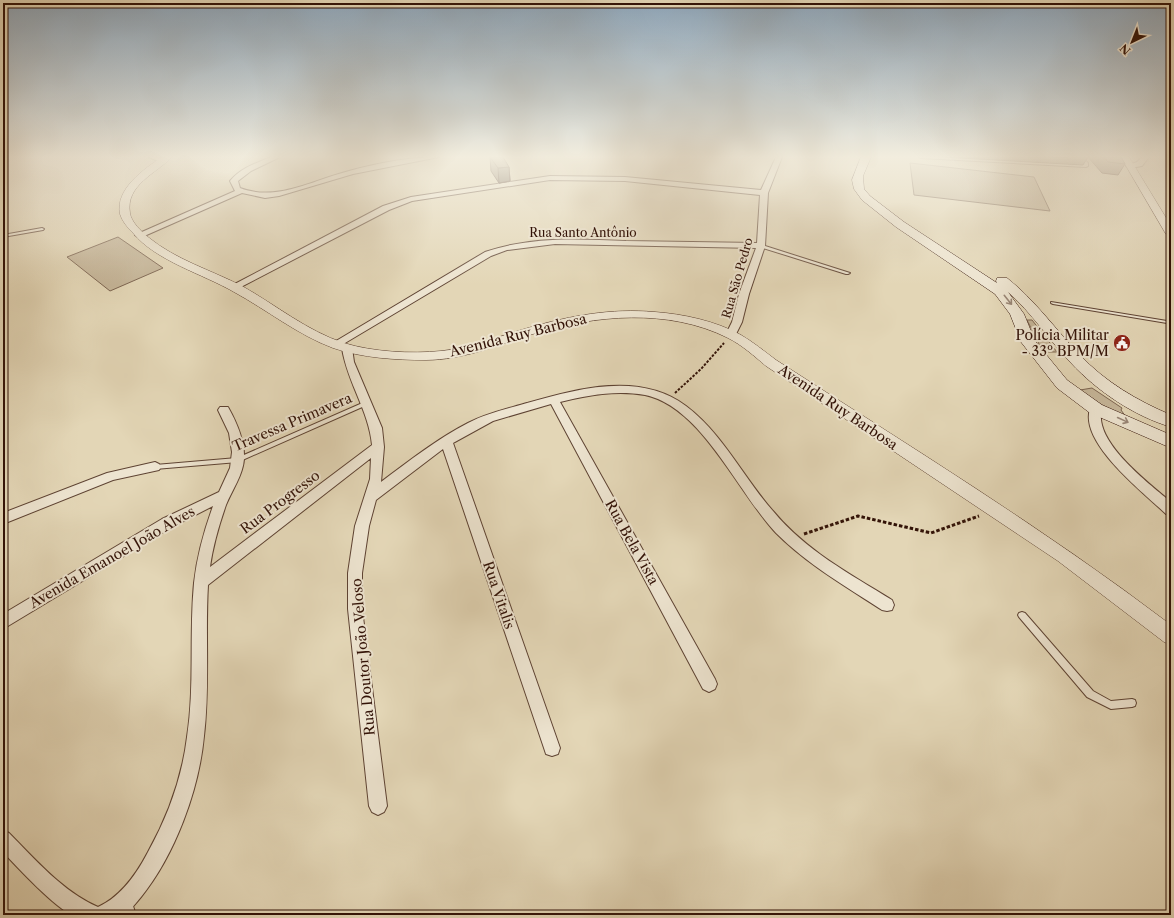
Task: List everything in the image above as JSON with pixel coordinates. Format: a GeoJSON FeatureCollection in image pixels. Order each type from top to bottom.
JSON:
{"type":"FeatureCollection","features":[{"type":"Feature","properties":{"kind":"main road"},"geometry":{"type":"LineString","coordinates":[[868,200],[884,214],[1000,291],[1009,301],[1017,314],[1028,342],[1062,384],[1096,409],[1171,442]]}},
{"type":"Feature","properties":{"kind":"main road"},"geometry":{"type":"LineString","coordinates":[[879,200],[908,222],[1013,289],[1038,314],[1076,359],[1097,379],[1119,395],[1171,421]]}},
{"type":"Feature","properties":{"kind":"main road"},"geometry":{"type":"LineString","coordinates":[[1042,361],[1076,359]]}},
{"type":"Feature","properties":{"kind":"main road"},"geometry":{"type":"LineString","coordinates":[[1062,384],[1097,379]]}},
{"type":"Feature","properties":{"kind":"street","name":"Avenida Ruy Barbosa"},"geometry":{"type":"LineString","coordinates":[[126,200],[124,212],[128,221],[139,234],[160,249],[234,287],[305,329],[342,346],[410,356],[436,355],[480,346],[566,320],[619,313],[666,317],[731,334],[771,363],[995,510],[1113,591],[1171,636]]}},
{"type":"Feature","properties":{"kind":"street"},"geometry":{"type":"LineString","coordinates":[[139,234],[220,200]]}},
{"type":"Feature","properties":{"kind":"street"},"geometry":{"type":"LineString","coordinates":[[234,287],[386,208],[409,200]]}},
{"type":"Feature","properties":{"kind":"street","name":"Rua São Pedro"},"geometry":{"type":"LineString","coordinates":[[731,334],[737,322],[744,294],[761,246],[764,200]]}},
{"type":"Feature","properties":{"kind":"street"},"geometry":{"type":"LineString","coordinates":[[1150,200],[1171,234]]}},
{"type":"Feature","properties":{"kind":"street","name":"Rua Santo Antônio"},"geometry":{"type":"LineString","coordinates":[[342,346],[488,254],[516,245],[552,242],[599,242],[761,246]]}},
{"type":"Feature","properties":{"kind":"street","name":"Rua Doutor João Veloso"},"geometry":{"type":"LineString","coordinates":[[342,346],[347,354],[351,369],[367,403],[376,428],[378,447],[377,468],[371,498],[358,546],[354,573],[355,602],[378,806]]}},
{"type":"Feature","properties":{"kind":"street"},"geometry":{"type":"LineString","coordinates":[[371,498],[446,441],[475,424],[554,400],[610,389],[645,392],[667,400],[679,407],[704,429],[769,516],[791,539],[813,556],[887,605]]}},
{"type":"Feature","properties":{"kind":"street","name":"Rua Bela Vista"},"geometry":{"type":"LineString","coordinates":[[554,400],[709,684]]}},
{"type":"Feature","properties":{"kind":"street"},"geometry":{"type":"LineString","coordinates":[[1096,409],[1094,417],[1096,428],[1104,443],[1119,461],[1171,510]]}},
{"type":"Feature","properties":{"kind":"street"},"geometry":{"type":"LineString","coordinates":[[3,839],[45,880],[95,914],[114,911],[126,899],[144,877],[162,845],[177,813],[188,780],[196,737],[200,682],[201,582],[210,539],[224,495],[238,460],[235,434],[224,410]]}},
{"type":"Feature","properties":{"kind":"street","name":"Rua Vitalis"},"geometry":{"type":"LineString","coordinates":[[446,441],[552,748]]}},
{"type":"Feature","properties":{"kind":"street","name":"Rua Progresso"},"geometry":{"type":"LineString","coordinates":[[201,582],[378,447]]}},
{"type":"Feature","properties":{"kind":"street"},"geometry":{"type":"LineString","coordinates":[[3,519],[111,476],[155,467]]}},
{"type":"Feature","properties":{"kind":"street","name":"Avenida Emanoel João Alves"},"geometry":{"type":"LineString","coordinates":[[3,622],[166,523],[224,495]]}},
{"type":"Feature","properties":{"kind":"lane"},"geometry":{"type":"LineString","coordinates":[[3,236],[42,230]]}},
{"type":"Feature","properties":{"kind":"lane"},"geometry":{"type":"LineString","coordinates":[[761,246],[848,273]]}},
{"type":"Feature","properties":{"kind":"lane"},"geometry":{"type":"LineString","coordinates":[[1053,303],[1167,322]]}},
{"type":"Feature","properties":{"kind":"lane","name":"Travessa Primavera"},"geometry":{"type":"LineString","coordinates":[[155,467],[238,460],[367,403]]}},
{"type":"Feature","properties":{"kind":"lane"},"geometry":{"type":"LineString","coordinates":[[1022,615],[1090,694],[1111,705],[1132,703]]}},
{"type":"Feature","properties":{"kind":"lane"},"geometry":{"type":"LineString","coordinates":[[126,899],[132,915]]}},
{"type":"Feature","properties":{"kind":"path"},"geometry":{"type":"LineString","coordinates":[[667,400],[701,369],[731,334]]}},
{"type":"Feature","properties":{"kind":"path"},"geometry":{"type":"LineString","coordinates":[[791,539],[858,516],[931,533],[995,510]]}},
{"type":"Feature","properties":{"kind":"shaded area"},"geometry":{"type":"Polygon","coordinates":[[[955,200],[1045,200],[1050,211],[955,200]]]}},
{"type":"Feature","properties":{"kind":"shaded area"},"geometry":{"type":"Polygon","coordinates":[[[118,237],[163,268],[110,291],[67,257],[118,237]]]}},
{"type":"Feature","properties":{"kind":"shaded area"},"geometry":{"type":"Polygon","coordinates":[[[1027,320],[1032,320],[1057,352],[1043,352],[1027,320]]]}},
{"type":"Feature","properties":{"kind":"shaded area"},"geometry":{"type":"Polygon","coordinates":[[[1092,388],[1122,408],[1121,410],[1126,417],[1102,405],[1080,390],[1092,388]]]}},
{"type":"Feature","properties":{"kind":"place","name":"Polícia Militar - 33º BPM/M"},"geometry":{"type":"Point","coordinates":[1122,343]}}]}
